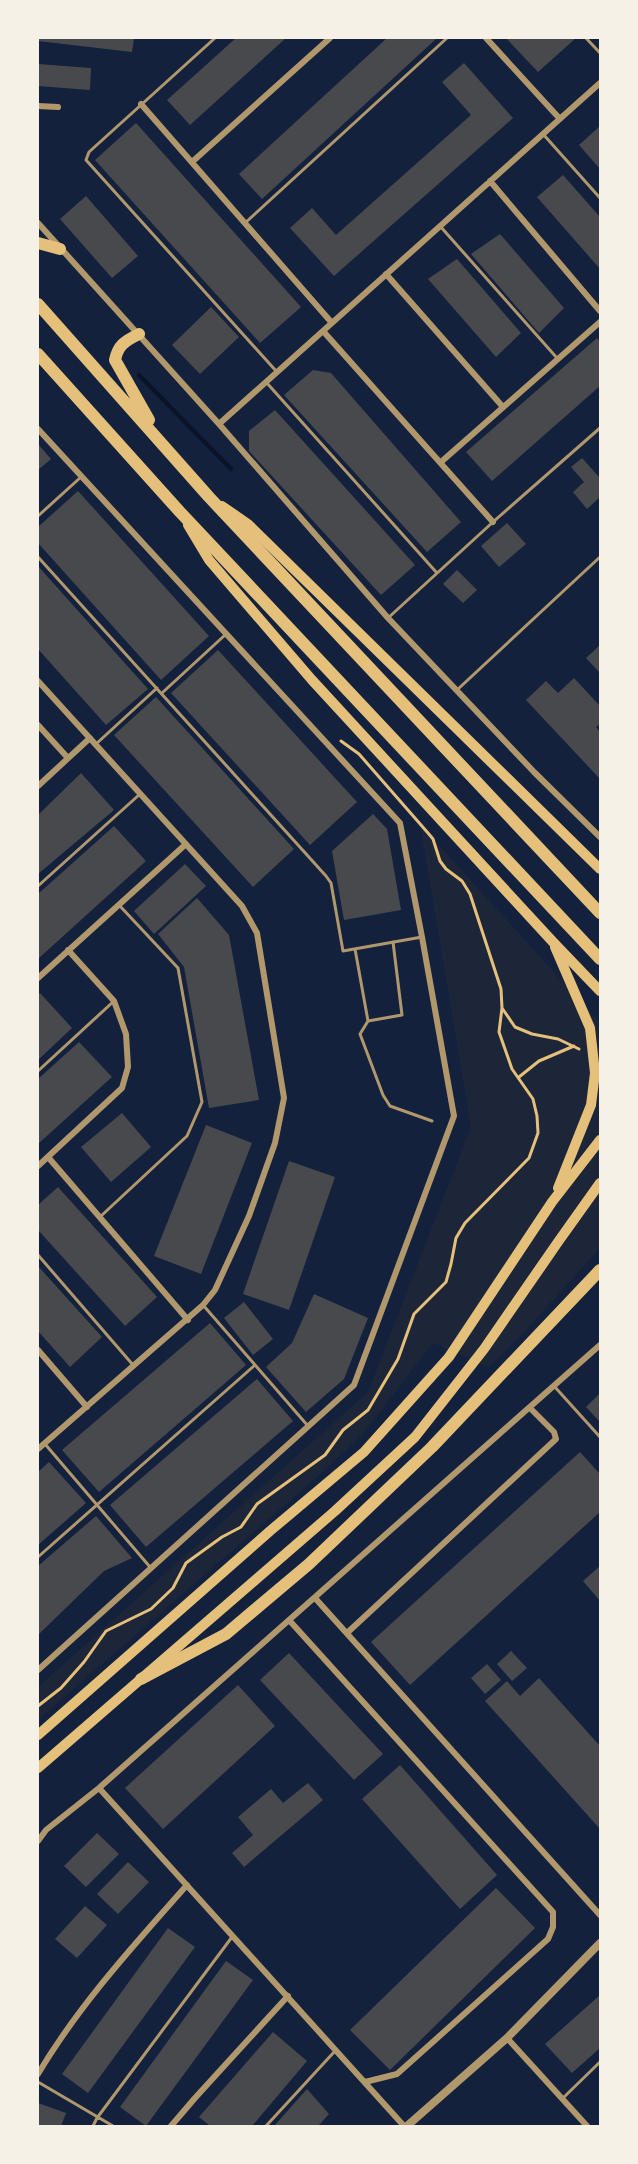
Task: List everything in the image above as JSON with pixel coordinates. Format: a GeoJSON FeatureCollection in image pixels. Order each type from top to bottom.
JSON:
{"type":"FeatureCollection","features":[{"type":"Feature","properties":{"kind":"highway"},"geometry":{"type":"LineString","coordinates":[[38,243],[60,249]]}},
{"type":"Feature","properties":{"kind":"highway"},"geometry":{"type":"LineString","coordinates":[[38,304],[209,497],[600,913]]}},
{"type":"Feature","properties":{"kind":"highway"},"geometry":{"type":"LineString","coordinates":[[139,334],[123,342],[117,351],[115,360],[160,441]]}},
{"type":"Feature","properties":{"kind":"highway"},"geometry":{"type":"LineString","coordinates":[[38,354],[180,512],[600,959]]}},
{"type":"Feature","properties":{"kind":"highway"},"geometry":{"type":"LineString","coordinates":[[209,497],[248,524],[600,869]]}},
{"type":"Feature","properties":{"kind":"highway"},"geometry":{"type":"LineString","coordinates":[[180,512],[209,560],[312,680],[600,991]]}},
{"type":"Feature","properties":{"kind":"highway"},"geometry":{"type":"LineString","coordinates":[[552,1202],[591,1105],[595,1073],[590,1028],[553,942]]}},
{"type":"Feature","properties":{"kind":"highway"},"geometry":{"type":"LineString","coordinates":[[38,1735],[363,1452],[388,1426],[449,1357],[552,1202],[600,1140]]}},
{"type":"Feature","properties":{"kind":"highway"},"geometry":{"type":"LineString","coordinates":[[38,1768],[335,1511],[415,1437],[484,1349],[600,1184]]}},
{"type":"Feature","properties":{"kind":"highway"},"geometry":{"type":"LineString","coordinates":[[141,1679],[226,1634],[309,1564],[432,1447],[600,1270]]}},
{"type":"Feature","properties":{"kind":"street"},"geometry":{"type":"LineString","coordinates":[[192,162],[330,38]]}},
{"type":"Feature","properties":{"kind":"street"},"geometry":{"type":"LineString","coordinates":[[486,38],[560,119]]}},
{"type":"Feature","properties":{"kind":"street"},"geometry":{"type":"LineString","coordinates":[[219,424],[600,83]]}},
{"type":"Feature","properties":{"kind":"street"},"geometry":{"type":"LineString","coordinates":[[141,104],[332,323]]}},
{"type":"Feature","properties":{"kind":"street"},"geometry":{"type":"LineString","coordinates":[[38,106],[58,107]]}},
{"type":"Feature","properties":{"kind":"street"},"geometry":{"type":"LineString","coordinates":[[490,181],[600,311]]}},
{"type":"Feature","properties":{"kind":"street"},"geometry":{"type":"LineString","coordinates":[[38,223],[219,424],[388,618],[534,772],[600,837]]}},
{"type":"Feature","properties":{"kind":"street"},"geometry":{"type":"LineString","coordinates":[[387,274],[503,407]]}},
{"type":"Feature","properties":{"kind":"street"},"geometry":{"type":"LineString","coordinates":[[441,462],[600,322]]}},
{"type":"Feature","properties":{"kind":"street"},"geometry":{"type":"LineString","coordinates":[[323,331],[493,522]]}},
{"type":"Feature","properties":{"kind":"street"},"geometry":{"type":"LineString","coordinates":[[38,429],[400,823],[454,1116],[354,1385],[38,1670]]}},
{"type":"Feature","properties":{"kind":"street"},"geometry":{"type":"LineString","coordinates":[[38,681],[242,906],[257,933],[284,1098],[275,1143],[249,1216],[215,1290],[188,1320],[38,1449]]}},
{"type":"Feature","properties":{"kind":"street"},"geometry":{"type":"LineString","coordinates":[[38,725],[68,758]]}},
{"type":"Feature","properties":{"kind":"street"},"geometry":{"type":"LineString","coordinates":[[38,786],[90,738]]}},
{"type":"Feature","properties":{"kind":"street"},"geometry":{"type":"LineString","coordinates":[[38,978],[186,844]]}},
{"type":"Feature","properties":{"kind":"street"},"geometry":{"type":"LineString","coordinates":[[38,1166],[122,1088],[128,1067],[126,1034],[114,1001],[69,950]]}},
{"type":"Feature","properties":{"kind":"street"},"geometry":{"type":"LineString","coordinates":[[48,1157],[188,1320]]}},
{"type":"Feature","properties":{"kind":"street"},"geometry":{"type":"LineString","coordinates":[[38,1841],[46,1830],[99,1788],[600,1345]]}},
{"type":"Feature","properties":{"kind":"street"},"geometry":{"type":"LineString","coordinates":[[38,1350],[87,1407]]}},
{"type":"Feature","properties":{"kind":"street"},"geometry":{"type":"LineString","coordinates":[[347,1633],[556,1439],[554,1432],[530,1408]]}},
{"type":"Feature","properties":{"kind":"street"},"geometry":{"type":"LineString","coordinates":[[315,1598],[600,1915]]}},
{"type":"Feature","properties":{"kind":"street"},"geometry":{"type":"LineString","coordinates":[[290,1620],[553,1912],[553,1927],[548,1939],[397,2074],[365,2082]]}},
{"type":"Feature","properties":{"kind":"street"},"geometry":{"type":"LineString","coordinates":[[99,1788],[406,2127],[507,2038],[600,1943]]}},
{"type":"Feature","properties":{"kind":"street"},"geometry":{"type":"LineString","coordinates":[[38,2074],[55,2044],[120,1960],[188,1885]]}},
{"type":"Feature","properties":{"kind":"street"},"geometry":{"type":"LineString","coordinates":[[171,2127],[288,1996]]}},
{"type":"Feature","properties":{"kind":"street"},"geometry":{"type":"LineString","coordinates":[[507,2038],[586,2127]]}},
{"type":"Feature","properties":{"kind":"lane"},"geometry":{"type":"LineString","coordinates":[[215,38],[89,152],[86,160],[277,372]]}},
{"type":"Feature","properties":{"kind":"lane"},"geometry":{"type":"LineString","coordinates":[[245,223],[447,38]]}},
{"type":"Feature","properties":{"kind":"lane"},"geometry":{"type":"LineString","coordinates":[[586,38],[600,53]]}},
{"type":"Feature","properties":{"kind":"lane"},"geometry":{"type":"LineString","coordinates":[[543,134],[600,198]]}},
{"type":"Feature","properties":{"kind":"lane"},"geometry":{"type":"LineString","coordinates":[[440,226],[558,359]]}},
{"type":"Feature","properties":{"kind":"lane"},"geometry":{"type":"LineString","coordinates":[[266,382],[437,573]]}},
{"type":"Feature","properties":{"kind":"lane"},"geometry":{"type":"LineString","coordinates":[[388,618],[600,428]]}},
{"type":"Feature","properties":{"kind":"lane"},"geometry":{"type":"LineString","coordinates":[[38,516],[81,477]]}},
{"type":"Feature","properties":{"kind":"lane"},"geometry":{"type":"LineString","coordinates":[[38,556],[326,876],[331,883],[343,951],[422,937]]}},
{"type":"Feature","properties":{"kind":"lane"},"geometry":{"type":"LineString","coordinates":[[457,691],[600,556]]}},
{"type":"Feature","properties":{"kind":"lane"},"geometry":{"type":"LineString","coordinates":[[162,693],[226,633]]}},
{"type":"Feature","properties":{"kind":"lane"},"geometry":{"type":"LineString","coordinates":[[95,744],[157,688]]}},
{"type":"Feature","properties":{"kind":"lane"},"geometry":{"type":"LineString","coordinates":[[38,886],[140,794]]}},
{"type":"Feature","properties":{"kind":"lane"},"geometry":{"type":"LineString","coordinates":[[99,1217],[187,1136],[202,1102],[178,968],[119,905]]}},
{"type":"Feature","properties":{"kind":"lane"},"geometry":{"type":"LineString","coordinates":[[368,1021],[402,1016],[393,942]]}},
{"type":"Feature","properties":{"kind":"lane"},"geometry":{"type":"LineString","coordinates":[[355,949],[368,1021],[360,1034],[383,1095],[390,1106],[432,1121]]}},
{"type":"Feature","properties":{"kind":"lane"},"geometry":{"type":"LineString","coordinates":[[38,1071],[114,1001]]}},
{"type":"Feature","properties":{"kind":"lane"},"geometry":{"type":"LineString","coordinates":[[38,1255],[135,1366]]}},
{"type":"Feature","properties":{"kind":"lane"},"geometry":{"type":"LineString","coordinates":[[203,1305],[308,1426]]}},
{"type":"Feature","properties":{"kind":"lane"},"geometry":{"type":"LineString","coordinates":[[38,1557],[255,1365]]}},
{"type":"Feature","properties":{"kind":"lane"},"geometry":{"type":"LineString","coordinates":[[554,1386],[600,1437]]}},
{"type":"Feature","properties":{"kind":"lane"},"geometry":{"type":"LineString","coordinates":[[44,1443],[151,1568]]}},
{"type":"Feature","properties":{"kind":"lane"},"geometry":{"type":"LineString","coordinates":[[93,2127],[233,1936]]}},
{"type":"Feature","properties":{"kind":"lane"},"geometry":{"type":"LineString","coordinates":[[266,2127],[336,2050]]}},
{"type":"Feature","properties":{"kind":"lane"},"geometry":{"type":"LineString","coordinates":[[562,2099],[600,2062]]}},
{"type":"Feature","properties":{"kind":"lane"},"geometry":{"type":"LineString","coordinates":[[38,2082],[113,2127]]}},
{"type":"Feature","properties":{"kind":"path"},"geometry":{"type":"LineString","coordinates":[[38,1706],[61,1688],[84,1662],[106,1631],[151,1609],[173,1588],[186,1563],[222,1537],[241,1527],[257,1504],[325,1455],[343,1430],[368,1410],[398,1359],[414,1314],[446,1282],[456,1238],[465,1223],[530,1158],[538,1132],[533,1099],[512,1069],[499,1032],[502,1008],[501,989],[470,894],[462,881],[446,869],[440,861],[433,839],[428,832],[359,754],[332,735]]}},
{"type":"Feature","properties":{"kind":"path"},"geometry":{"type":"LineString","coordinates":[[502,1008],[515,1027],[574,1046],[583,1052]]}},
{"type":"Feature","properties":{"kind":"path"},"geometry":{"type":"LineString","coordinates":[[518,1077],[539,1061],[574,1046]]}},
{"type":"Feature","properties":{"kind":"shaded area"},"geometry":{"type":"Polygon","coordinates":[[[420,824],[600,1023],[600,1248],[518,1339],[489,1367],[433,1343],[362,1435],[325,1470],[38,1720],[38,1687],[368,1392],[471,1127],[420,824]]]}},
{"type":"Feature","properties":{"kind":"building"},"geometry":{"type":"Polygon","coordinates":[[[38,38],[134,38],[132,52],[38,41],[38,38]]]}},
{"type":"Feature","properties":{"kind":"building"},"geometry":{"type":"Polygon","coordinates":[[[236,38],[286,38],[190,125],[167,100],[236,38]]]}},
{"type":"Feature","properties":{"kind":"building"},"geometry":{"type":"Polygon","coordinates":[[[387,38],[437,38],[262,199],[239,174],[387,38]]]}},
{"type":"Feature","properties":{"kind":"building"},"geometry":{"type":"Polygon","coordinates":[[[506,38],[576,38],[538,72],[506,38]]]}},
{"type":"Feature","properties":{"kind":"building"},"geometry":{"type":"Polygon","coordinates":[[[464,63],[513,118],[334,276],[290,228],[312,208],[336,235],[471,115],[442,82],[464,63]]]}},
{"type":"Feature","properties":{"kind":"building"},"geometry":{"type":"Polygon","coordinates":[[[38,64],[91,68],[90,90],[38,86],[38,64]]]}},
{"type":"Feature","properties":{"kind":"building"},"geometry":{"type":"Polygon","coordinates":[[[136,123],[301,307],[260,343],[95,160],[136,123]]]}},
{"type":"Feature","properties":{"kind":"building"},"geometry":{"type":"Polygon","coordinates":[[[600,126],[600,169],[579,145],[600,126]]]}},
{"type":"Feature","properties":{"kind":"building"},"geometry":{"type":"Polygon","coordinates":[[[563,175],[600,217],[600,269],[537,197],[563,175]]]}},
{"type":"Feature","properties":{"kind":"building"},"geometry":{"type":"Polygon","coordinates":[[[86,196],[138,256],[112,278],[60,219],[86,196]]]}},
{"type":"Feature","properties":{"kind":"building"},"geometry":{"type":"Polygon","coordinates":[[[500,234],[564,308],[539,333],[471,254],[500,234]]]}},
{"type":"Feature","properties":{"kind":"building"},"geometry":{"type":"Polygon","coordinates":[[[457,259],[521,333],[496,357],[428,279],[457,259]]]}},
{"type":"Feature","properties":{"kind":"building"},"geometry":{"type":"Polygon","coordinates":[[[211,307],[239,337],[200,374],[172,345],[211,307]]]}},
{"type":"Feature","properties":{"kind":"building"},"geometry":{"type":"Polygon","coordinates":[[[597,338],[600,342],[600,386],[492,481],[466,452],[597,338]]]}},
{"type":"Feature","properties":{"kind":"building"},"geometry":{"type":"Polygon","coordinates":[[[313,370],[331,373],[461,522],[427,552],[284,395],[313,370]]]}},
{"type":"Feature","properties":{"kind":"building"},"geometry":{"type":"Polygon","coordinates":[[[275,410],[415,565],[381,595],[249,451],[249,431],[275,410]]]}},
{"type":"Feature","properties":{"kind":"building"},"geometry":{"type":"Polygon","coordinates":[[[38,444],[51,459],[38,470],[38,444]]]}},
{"type":"Feature","properties":{"kind":"building"},"geometry":{"type":"Polygon","coordinates":[[[582,458],[600,478],[600,497],[587,509],[573,492],[584,482],[571,467],[582,458]]]}},
{"type":"Feature","properties":{"kind":"building"},"geometry":{"type":"Polygon","coordinates":[[[78,491],[209,636],[161,680],[38,543],[38,527],[78,491]]]}},
{"type":"Feature","properties":{"kind":"building"},"geometry":{"type":"Polygon","coordinates":[[[507,523],[526,544],[499,567],[481,546],[507,523]]]}},
{"type":"Feature","properties":{"kind":"building"},"geometry":{"type":"Polygon","coordinates":[[[38,566],[148,689],[106,725],[38,649],[38,566]]]}},
{"type":"Feature","properties":{"kind":"building"},"geometry":{"type":"Polygon","coordinates":[[[457,570],[477,590],[463,603],[443,584],[457,570]]]}},
{"type":"Feature","properties":{"kind":"building"},"geometry":{"type":"Polygon","coordinates":[[[600,645],[600,673],[586,658],[600,645]]]}},
{"type":"Feature","properties":{"kind":"building"},"geometry":{"type":"Polygon","coordinates":[[[218,650],[357,802],[310,845],[171,693],[218,650]]]}},
{"type":"Feature","properties":{"kind":"building"},"geometry":{"type":"Polygon","coordinates":[[[574,678],[600,706],[600,724],[596,727],[600,732],[600,779],[526,700],[546,681],[558,693],[574,678]]]}},
{"type":"Feature","properties":{"kind":"building"},"geometry":{"type":"Polygon","coordinates":[[[156,697],[294,849],[253,887],[114,735],[156,697]]]}},
{"type":"Feature","properties":{"kind":"building"},"geometry":{"type":"Polygon","coordinates":[[[81,773],[114,810],[38,874],[38,815],[81,773]]]}},
{"type":"Feature","properties":{"kind":"building"},"geometry":{"type":"Polygon","coordinates":[[[373,814],[387,829],[401,910],[344,920],[332,851],[373,814]]]}},
{"type":"Feature","properties":{"kind":"building"},"geometry":{"type":"Polygon","coordinates":[[[114,826],[146,861],[38,959],[38,894],[114,826]]]}},
{"type":"Feature","properties":{"kind":"building"},"geometry":{"type":"Polygon","coordinates":[[[185,864],[206,886],[154,934],[134,911],[185,864]]]}},
{"type":"Feature","properties":{"kind":"building"},"geometry":{"type":"Polygon","coordinates":[[[197,898],[229,935],[259,1100],[209,1108],[184,967],[158,934],[197,898]]]}},
{"type":"Feature","properties":{"kind":"building"},"geometry":{"type":"Polygon","coordinates":[[[40,993],[72,1028],[38,1060],[38,995],[40,993]]]}},
{"type":"Feature","properties":{"kind":"building"},"geometry":{"type":"Polygon","coordinates":[[[79,1042],[112,1077],[38,1144],[38,1079],[79,1042]]]}},
{"type":"Feature","properties":{"kind":"building"},"geometry":{"type":"Polygon","coordinates":[[[122,1113],[151,1147],[111,1182],[81,1147],[122,1113]]]}},
{"type":"Feature","properties":{"kind":"building"},"geometry":{"type":"Polygon","coordinates":[[[206,1125],[252,1143],[201,1274],[154,1256],[206,1125]]]}},
{"type":"Feature","properties":{"kind":"building"},"geometry":{"type":"Polygon","coordinates":[[[289,1161],[335,1177],[289,1310],[243,1294],[289,1161]]]}},
{"type":"Feature","properties":{"kind":"building"},"geometry":{"type":"Polygon","coordinates":[[[58,1187],[157,1297],[125,1326],[38,1230],[38,1205],[58,1187]]]}},
{"type":"Feature","properties":{"kind":"building"},"geometry":{"type":"Polygon","coordinates":[[[38,1266],[102,1337],[70,1367],[38,1331],[38,1266]]]}},
{"type":"Feature","properties":{"kind":"building"},"geometry":{"type":"Polygon","coordinates":[[[314,1294],[368,1318],[344,1379],[306,1412],[266,1367],[292,1343],[314,1294]]]}},
{"type":"Feature","properties":{"kind":"building"},"geometry":{"type":"Polygon","coordinates":[[[244,1302],[273,1339],[253,1355],[224,1318],[244,1302]]]}},
{"type":"Feature","properties":{"kind":"building"},"geometry":{"type":"Polygon","coordinates":[[[210,1323],[246,1365],[99,1492],[62,1450],[210,1323]]]}},
{"type":"Feature","properties":{"kind":"building"},"geometry":{"type":"Polygon","coordinates":[[[257,1379],[293,1421],[146,1547],[110,1505],[257,1379]]]}},
{"type":"Feature","properties":{"kind":"building"},"geometry":{"type":"Polygon","coordinates":[[[600,1393],[600,1422],[586,1407],[600,1393]]]}},
{"type":"Feature","properties":{"kind":"building"},"geometry":{"type":"Polygon","coordinates":[[[580,1452],[600,1474],[600,1512],[410,1685],[371,1642],[580,1452]]]}},
{"type":"Feature","properties":{"kind":"building"},"geometry":{"type":"Polygon","coordinates":[[[49,1462],[86,1503],[38,1545],[38,1472],[49,1462]]]}},
{"type":"Feature","properties":{"kind":"building"},"geometry":{"type":"Polygon","coordinates":[[[96,1516],[132,1558],[104,1571],[38,1635],[38,1566],[96,1516]]]}},
{"type":"Feature","properties":{"kind":"building"},"geometry":{"type":"Polygon","coordinates":[[[600,1566],[600,1601],[583,1581],[600,1566]]]}},
{"type":"Feature","properties":{"kind":"building"},"geometry":{"type":"Polygon","coordinates":[[[511,1651],[527,1668],[512,1681],[497,1664],[511,1651]]]}},
{"type":"Feature","properties":{"kind":"building"},"geometry":{"type":"Polygon","coordinates":[[[289,1653],[383,1754],[354,1780],[260,1680],[289,1653]]]}},
{"type":"Feature","properties":{"kind":"building"},"geometry":{"type":"Polygon","coordinates":[[[487,1664],[501,1680],[485,1694],[471,1678],[487,1664]]]}},
{"type":"Feature","properties":{"kind":"building"},"geometry":{"type":"Polygon","coordinates":[[[539,1678],[600,1746],[600,1829],[485,1701],[507,1681],[520,1696],[539,1678]]]}},
{"type":"Feature","properties":{"kind":"building"},"geometry":{"type":"Polygon","coordinates":[[[238,1685],[275,1726],[163,1829],[125,1788],[238,1685]]]}},
{"type":"Feature","properties":{"kind":"building"},"geometry":{"type":"Polygon","coordinates":[[[400,1765],[497,1875],[460,1909],[362,1799],[400,1765]]]}},
{"type":"Feature","properties":{"kind":"building"},"geometry":{"type":"Polygon","coordinates":[[[308,1783],[323,1800],[244,1867],[232,1853],[253,1835],[238,1817],[271,1789],[283,1803],[308,1783]]]}},
{"type":"Feature","properties":{"kind":"building"},"geometry":{"type":"Polygon","coordinates":[[[97,1833],[119,1854],[86,1887],[64,1866],[97,1833]]]}},
{"type":"Feature","properties":{"kind":"building"},"geometry":{"type":"Polygon","coordinates":[[[128,1862],[149,1882],[118,1914],[97,1894],[128,1862]]]}},
{"type":"Feature","properties":{"kind":"building"},"geometry":{"type":"Polygon","coordinates":[[[496,1888],[535,1928],[390,2070],[350,2030],[496,1888]]]}},
{"type":"Feature","properties":{"kind":"building"},"geometry":{"type":"Polygon","coordinates":[[[85,1906],[107,1925],[77,1958],[55,1939],[85,1906]]]}},
{"type":"Feature","properties":{"kind":"building"},"geometry":{"type":"Polygon","coordinates":[[[168,1928],[195,1947],[88,2093],[62,2074],[168,1928]]]}},
{"type":"Feature","properties":{"kind":"building"},"geometry":{"type":"Polygon","coordinates":[[[226,1961],[253,1980],[146,2126],[120,2107],[226,1961]]]}},
{"type":"Feature","properties":{"kind":"building"},"geometry":{"type":"Polygon","coordinates":[[[600,1995],[600,2048],[572,2073],[545,2044],[600,1995]]]}},
{"type":"Feature","properties":{"kind":"building"},"geometry":{"type":"Polygon","coordinates":[[[273,2032],[307,2061],[252,2126],[210,2126],[199,2117],[273,2032]]]}},
{"type":"Feature","properties":{"kind":"building"},"geometry":{"type":"Polygon","coordinates":[[[307,2089],[329,2114],[318,2126],[274,2126],[307,2089]]]}},
{"type":"Feature","properties":{"kind":"building"},"geometry":{"type":"Polygon","coordinates":[[[38,2103],[66,2113],[61,2126],[38,2126],[38,2103]]]}},
{"type":"Feature","properties":{"kind":"waterway"},"geometry":{"type":"LineString","coordinates":[[139,375],[231,469]]}}]}
